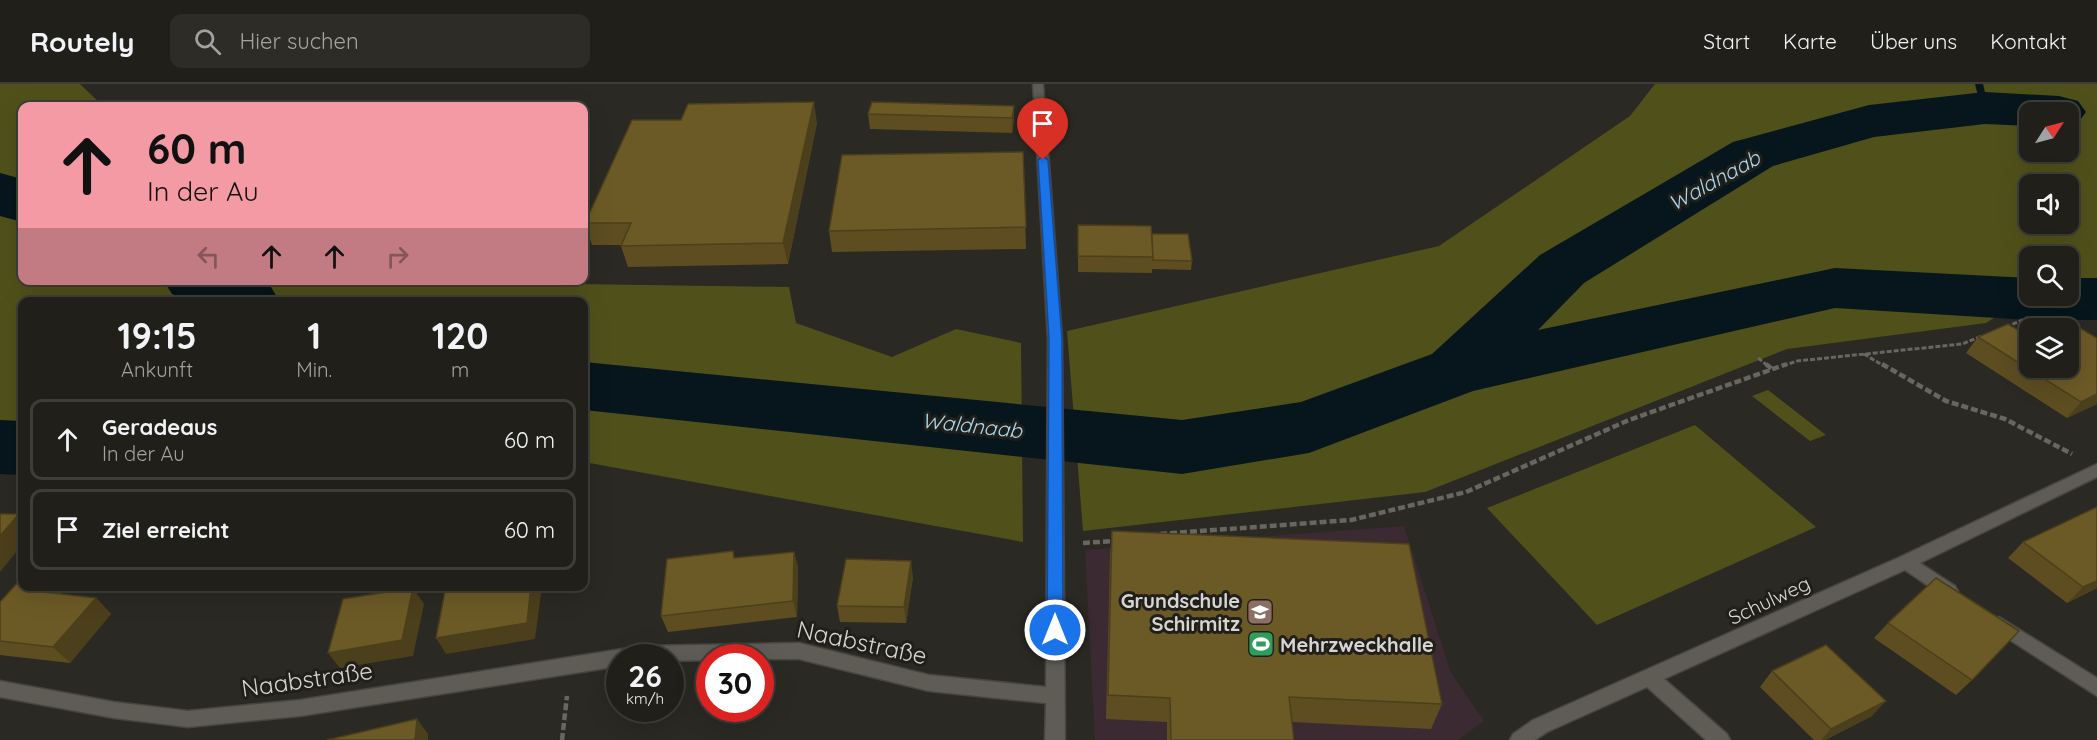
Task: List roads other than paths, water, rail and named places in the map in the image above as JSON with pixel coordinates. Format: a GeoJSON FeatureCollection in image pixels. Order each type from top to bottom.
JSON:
{"type":"FeatureCollection","features":[{"type":"Feature","properties":{"kind":"street"},"geometry":{"type":"LineString","coordinates":[[1038,84],[1055,339],[1055,740]]}},
{"type":"Feature","properties":{"kind":"street","name":"Schulweg"},"geometry":{"type":"LineString","coordinates":[[1520,740],[1540,726],[1906,562],[2097,470]]}},
{"type":"Feature","properties":{"kind":"street"},"geometry":{"type":"LineString","coordinates":[[1906,562],[1963,600]]}},
{"type":"Feature","properties":{"kind":"street"},"geometry":{"type":"LineString","coordinates":[[1982,612],[2097,688]]}},
{"type":"Feature","properties":{"kind":"street","name":"Naabstraße"},"geometry":{"type":"LineString","coordinates":[[684,653],[799,651],[929,682],[1055,696]]}},
{"type":"Feature","properties":{"kind":"street","name":"Naabstraße"},"geometry":{"type":"LineString","coordinates":[[0,689],[114,710],[188,719],[300,708],[606,659]]}},
{"type":"Feature","properties":{"kind":"street"},"geometry":{"type":"LineString","coordinates":[[1650,678],[1720,740]]}},
{"type":"Feature","properties":{"kind":"waterway"},"geometry":{"type":"LineString","coordinates":[[1979,84],[1985,108]]}},
{"type":"Feature","properties":{"kind":"waterway","name":"Waldnaab"},"geometry":{"type":"LineString","coordinates":[[1457,371],[1562,269],[1753,154],[1869,121],[1985,108],[2019,110]]}},
{"type":"Feature","properties":{"kind":"waterway","name":"Waldnaab"},"geometry":{"type":"LineString","coordinates":[[0,190],[18,201]]}},
{"type":"Feature","properties":{"kind":"waterway","name":"Waldnaab"},"geometry":{"type":"LineString","coordinates":[[207,285],[236,297]]}},
{"type":"Feature","properties":{"kind":"waterway","name":"Waldnaab"},"geometry":{"type":"LineString","coordinates":[[1457,371],[1835,288],[2029,299],[2097,299]]}},
{"type":"Feature","properties":{"kind":"waterway","name":"Waldnaab"},"geometry":{"type":"LineString","coordinates":[[588,386],[1182,447],[1309,427],[1457,371]]}},
{"type":"Feature","properties":{"kind":"waterway","name":"Waldnaab"},"geometry":{"type":"LineString","coordinates":[[0,447],[18,448]]}},
{"type":"Feature","properties":{"kind":"place","name":"Grundschule Schirmitz"},"geometry":{"type":"Point","coordinates":[1260,612]}},
{"type":"Feature","properties":{"kind":"place","name":"Mehrzweckhalle"},"geometry":{"type":"Point","coordinates":[1261,644]}}]}
